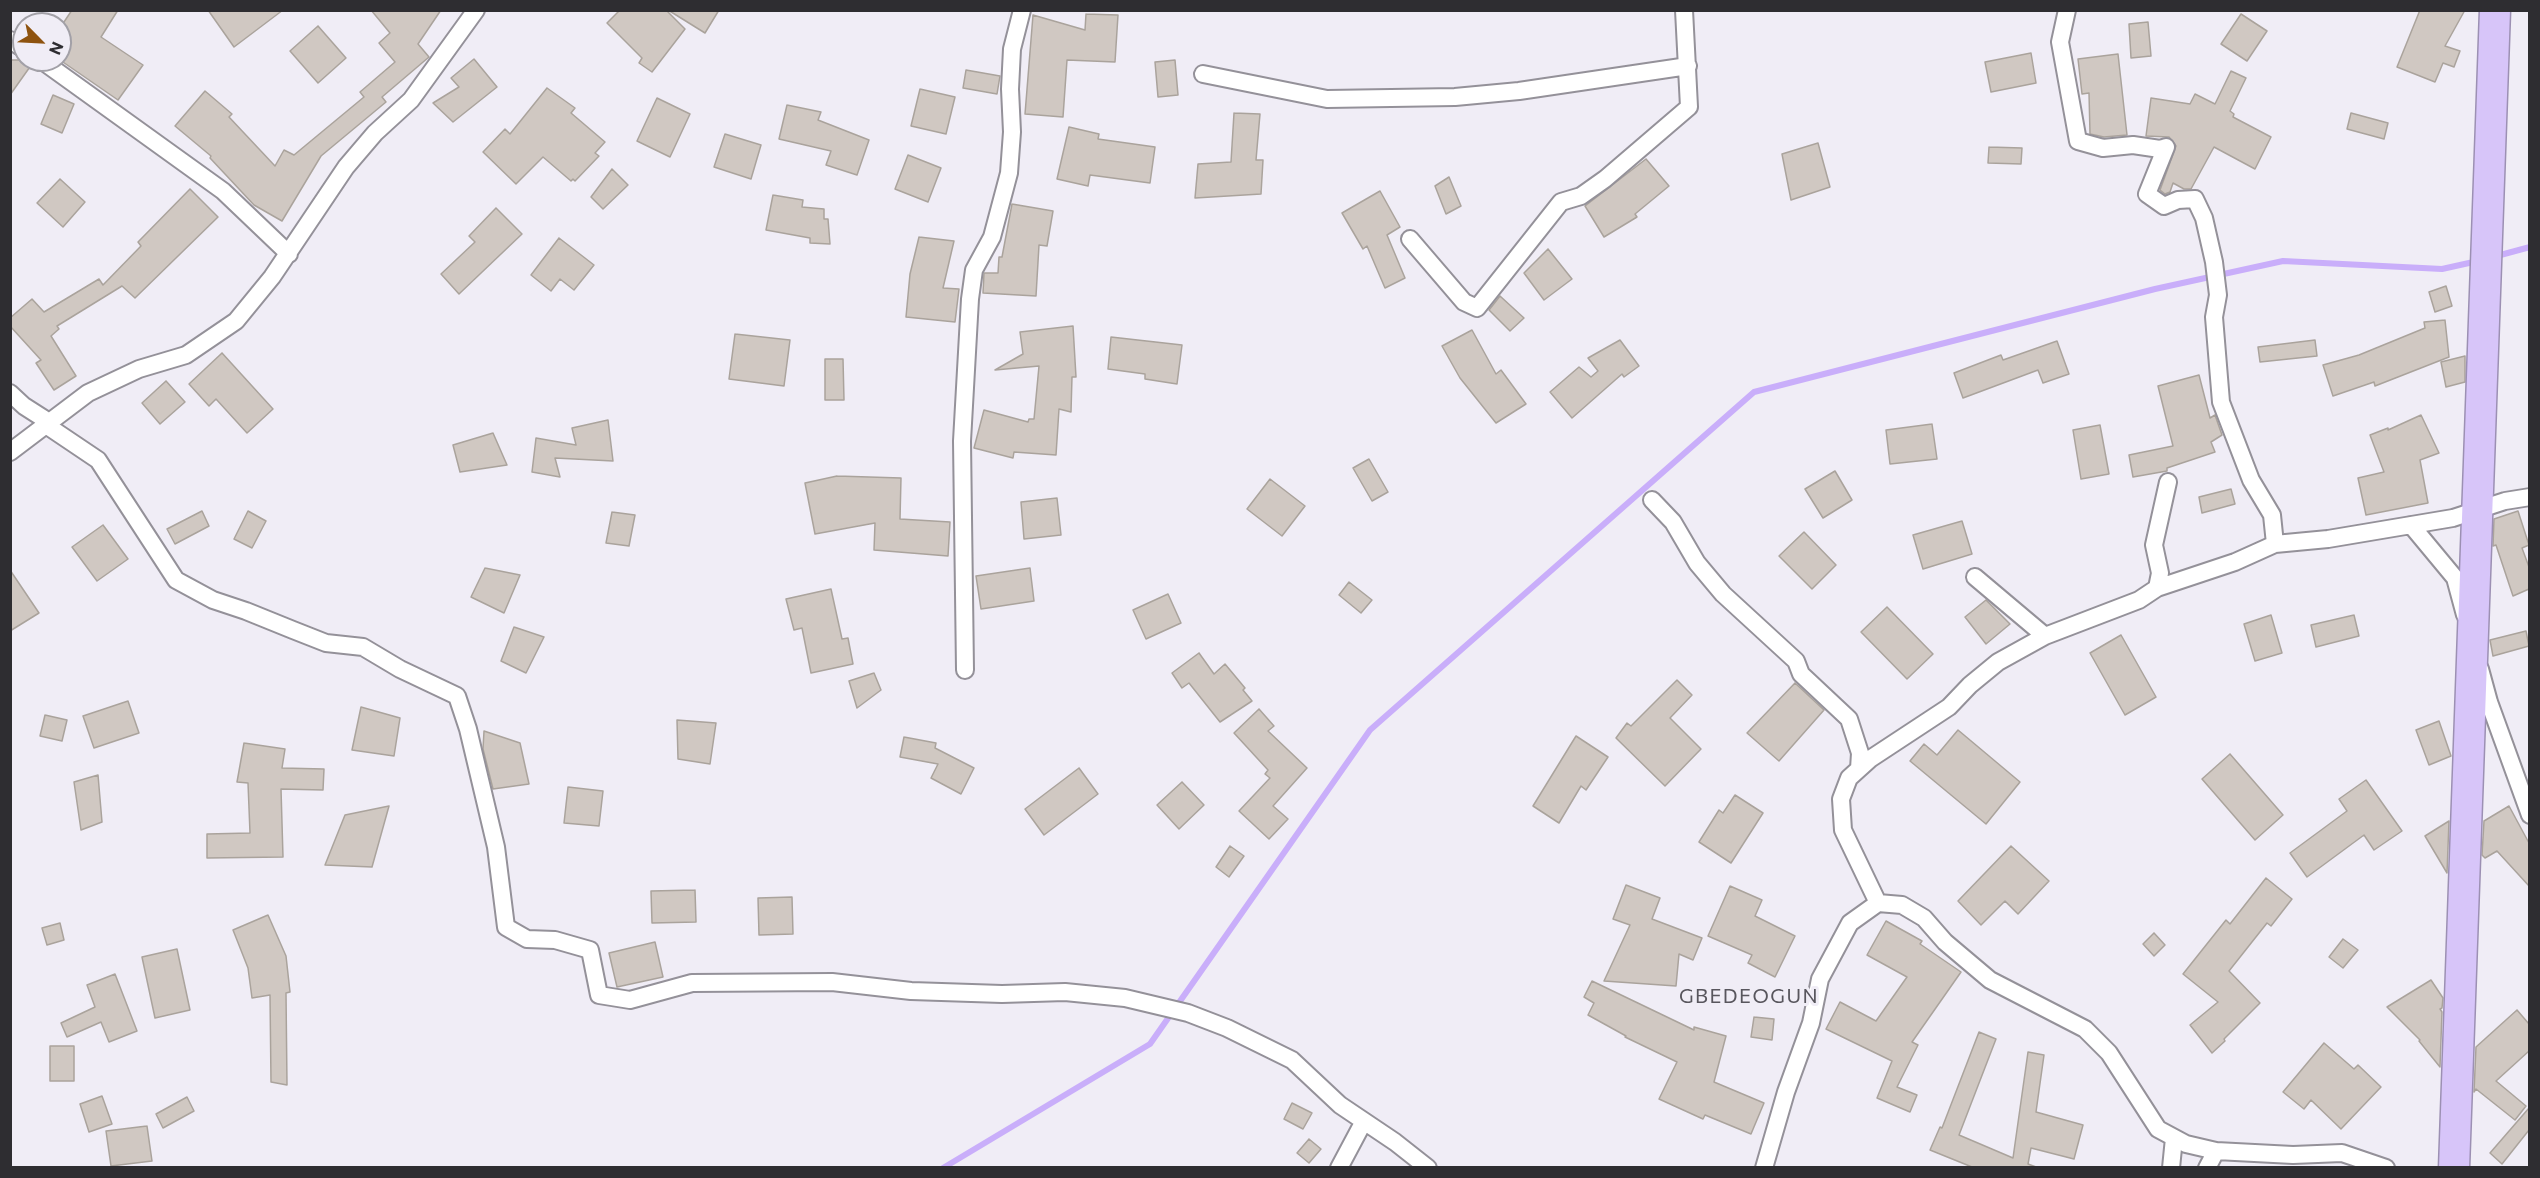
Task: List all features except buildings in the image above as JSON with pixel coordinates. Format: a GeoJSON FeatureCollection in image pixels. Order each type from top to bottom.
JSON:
{"type":"FeatureCollection","features":[{"type":"Feature","properties":{"kind":"highway"},"geometry":{"type":"LineString","coordinates":[[2454,1167],[2495,10]]}},
{"type":"Feature","properties":{"kind":"street"},"geometry":{"type":"LineString","coordinates":[[10,452],[88,393],[139,369],[186,355],[236,321],[289,254],[346,167],[375,133],[411,100],[476,10]]}},
{"type":"Feature","properties":{"kind":"street"},"geometry":{"type":"LineString","coordinates":[[965,670],[962,441],[970,299],[974,270],[992,237],[1009,173],[1012,132],[1010,89],[1012,49],[1022,10]]}},
{"type":"Feature","properties":{"kind":"street"},"geometry":{"type":"LineString","coordinates":[[1410,238],[1464,302],[1477,308],[1561,202],[1581,196],[1605,179],[1689,107],[1684,10]]}},
{"type":"Feature","properties":{"kind":"street"},"geometry":{"type":"LineString","coordinates":[[2067,10],[2060,42],[2078,141],[2103,148],[2133,145],[2160,149],[2166,147],[2147,194],[2164,206],[2178,200],[2195,199],[2204,218],[2214,262],[2218,295],[2214,317],[2221,402],[2251,480],[2272,515],[2275,544]]}},
{"type":"Feature","properties":{"kind":"street"},"geometry":{"type":"LineString","coordinates":[[1203,74],[1327,99],[1420,97],[1519,91],[1688,66]]}},
{"type":"Feature","properties":{"kind":"street"},"geometry":{"type":"LineString","coordinates":[[58,72],[223,190],[289,254]]}},
{"type":"Feature","properties":{"kind":"street"},"geometry":{"type":"LineString","coordinates":[[10,393],[24,406],[98,460],[176,580],[213,600],[315,639],[327,643],[363,647],[400,669],[456,696],[468,729],[496,847],[506,927],[527,939],[555,940],[590,950],[599,995],[630,1000],[692,983],[832,982],[911,991],[1002,994],[1065,992],[1125,998],[1188,1013],[1227,1028],[1292,1060],[1340,1105],[1428,1167]]}},
{"type":"Feature","properties":{"kind":"street"},"geometry":{"type":"LineString","coordinates":[[2157,588],[2160,573],[2154,545],[2168,482]]}},
{"type":"Feature","properties":{"kind":"street"},"geometry":{"type":"LineString","coordinates":[[1878,903],[1843,830],[1841,799],[1849,778],[1870,759],[1949,707],[1970,685],[1998,662],[2045,636],[2139,600],[2157,588],[2235,562],[2275,544],[2328,539],[2453,518],[2505,501],[2529,497]]}},
{"type":"Feature","properties":{"kind":"street"},"geometry":{"type":"LineString","coordinates":[[1652,500],[1673,522],[1697,564],[1723,594],[1796,661],[1801,674],[1850,719],[1860,753],[1859,769]]}},
{"type":"Feature","properties":{"kind":"street"},"geometry":{"type":"LineString","coordinates":[[2411,525],[2455,578],[2489,702],[2529,815]]}},
{"type":"Feature","properties":{"kind":"street"},"geometry":{"type":"LineString","coordinates":[[1975,577],[2045,636]]}},
{"type":"Feature","properties":{"kind":"street"},"geometry":{"type":"LineString","coordinates":[[1764,1167],[1786,1092],[1811,1023],[1820,979],[1850,923],[1878,903],[1902,905],[1924,918],[1945,942],[1990,980],[2085,1029],[2109,1053],[2158,1129],[2174,1138],[2186,1144],[2216,1151],[2294,1155],[2342,1153],[2386,1167]]}},
{"type":"Feature","properties":{"kind":"street"},"geometry":{"type":"LineString","coordinates":[[1339,1167],[1364,1121]]}},
{"type":"Feature","properties":{"kind":"street"},"geometry":{"type":"LineString","coordinates":[[2171,1167],[2174,1138]]}},
{"type":"Feature","properties":{"kind":"street"},"geometry":{"type":"LineString","coordinates":[[2207,1167],[2216,1151]]}},
{"type":"Feature","properties":{"kind":"waterway"},"geometry":{"type":"LineString","coordinates":[[2493,257],[2530,247]]}},
{"type":"Feature","properties":{"kind":"waterway"},"geometry":{"type":"LineString","coordinates":[[943,1168],[1150,1044],[1370,730],[1754,392],[2155,289],[2283,261],[2442,269],[2478,261]]}},
{"type":"Feature","properties":{"kind":"district","name":"GBEDEOGUN"},"geometry":{"type":"Point","coordinates":[1749,996]}}]}
